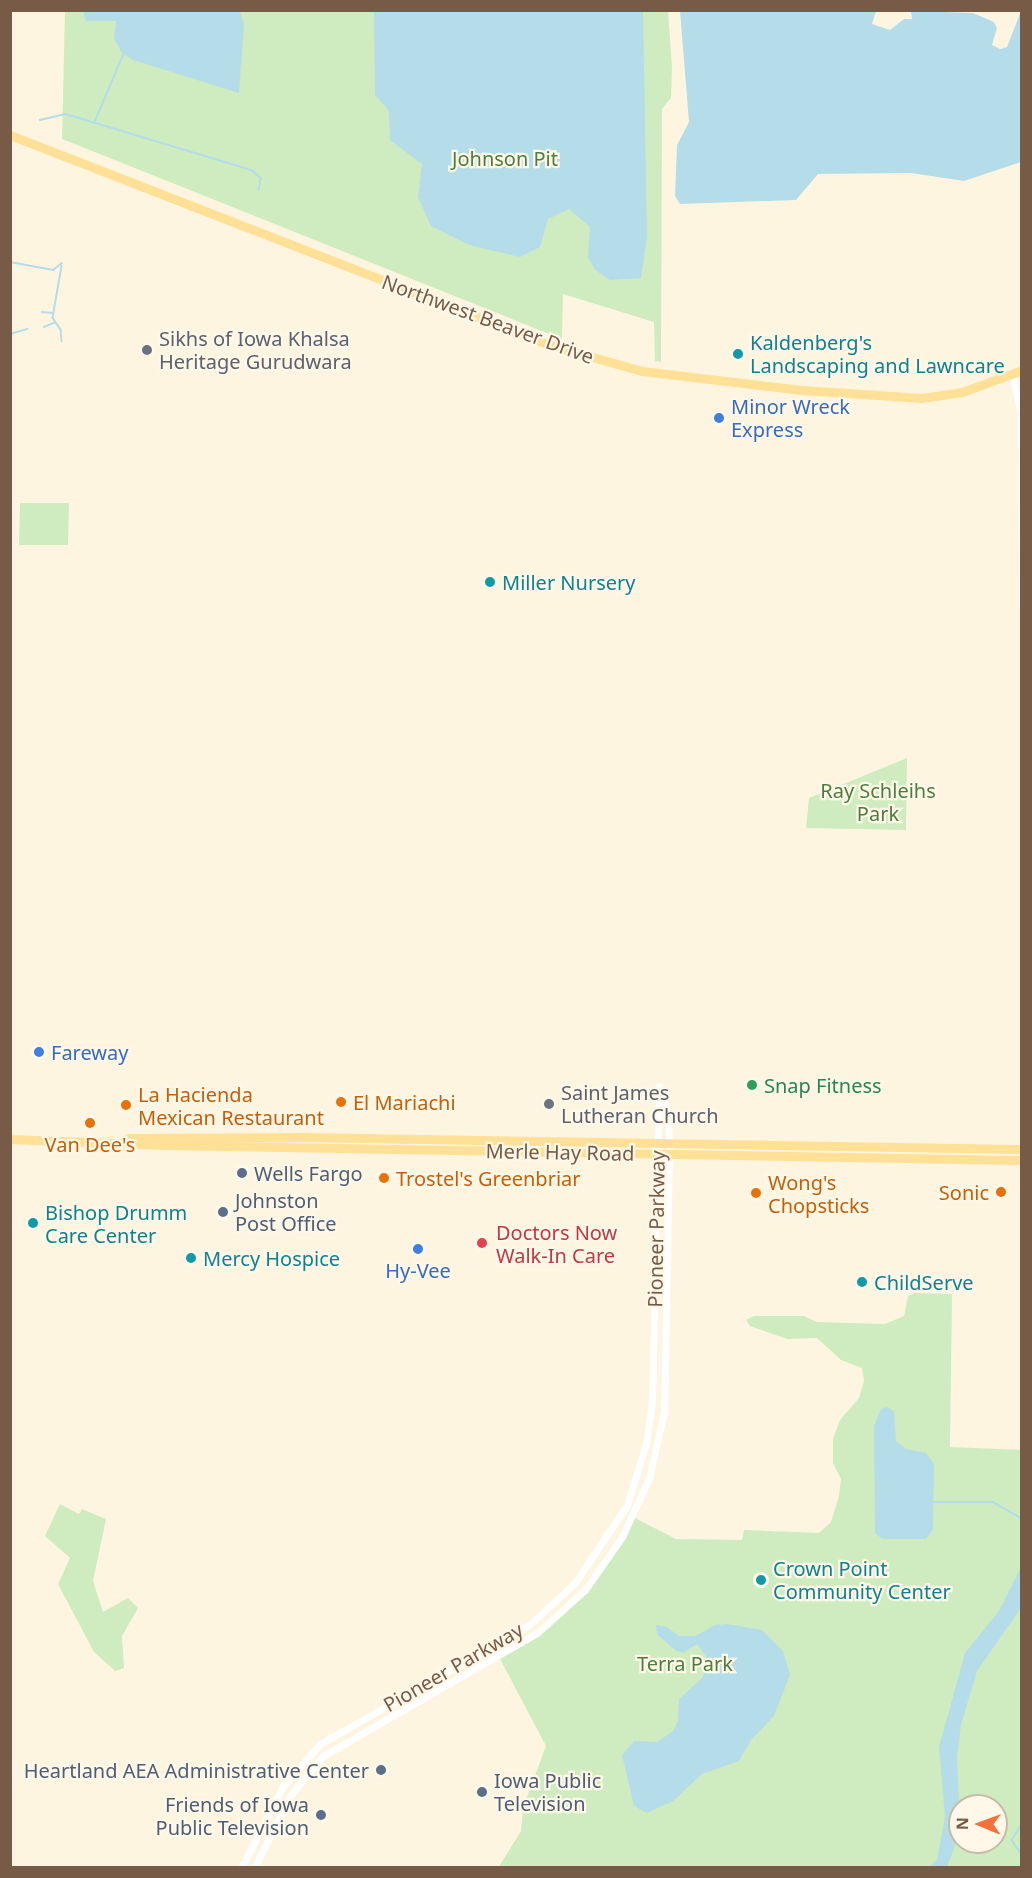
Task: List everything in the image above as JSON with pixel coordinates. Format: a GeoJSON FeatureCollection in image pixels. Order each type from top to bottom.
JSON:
{"type":"FeatureCollection","features":[{"type":"Feature","properties":{"kind":"main road","name":"Northwest Beaver Drive"},"geometry":{"type":"LineString","coordinates":[[10,135],[520,334],[631,368],[690,378],[907,398],[962,392],[1022,370]]}},
{"type":"Feature","properties":{"kind":"main road","name":"Merle Hay Road"},"geometry":{"type":"LineString","coordinates":[[10,1139],[99,1141],[307,1137],[1022,1149]]}},
{"type":"Feature","properties":{"kind":"main road","name":"Merle Hay Road"},"geometry":{"type":"LineString","coordinates":[[99,1141],[164,1146],[1022,1160]]}},
{"type":"Feature","properties":{"kind":"street"},"geometry":{"type":"LineString","coordinates":[[1012,374],[1021,413],[1022,605]]}},
{"type":"Feature","properties":{"kind":"street","name":"Pioneer Parkway"},"geometry":{"type":"LineString","coordinates":[[241,1868],[283,1785],[320,1744],[529,1625],[575,1583],[612,1532],[635,1482],[651,1411],[659,1086],[668,1113],[669,1144],[664,1412],[649,1478],[622,1537],[585,1590],[537,1634],[323,1756],[290,1796],[254,1868]]}},
{"type":"Feature","properties":{"kind":"green space","name":"Johnson Pit"},"geometry":{"type":"Polygon","coordinates":[[[65,11],[668,11],[672,68],[671,98],[662,109],[661,362],[655,361],[654,322],[563,294],[562,339],[62,139],[65,11]]]}},
{"type":"Feature","properties":{"kind":"green space"},"geometry":{"type":"Polygon","coordinates":[[[20,503],[69,503],[68,545],[19,545],[20,503]]]}},
{"type":"Feature","properties":{"kind":"green space","name":"Ray Schleihs Park"},"geometry":{"type":"Polygon","coordinates":[[[907,758],[906,830],[806,828],[809,798],[907,758]]]}},
{"type":"Feature","properties":{"kind":"green space","name":"Terra Park"},"geometry":{"type":"Polygon","coordinates":[[[915,1293],[952,1294],[950,1447],[1021,1450],[1021,1867],[498,1868],[521,1831],[523,1808],[546,1746],[499,1657],[516,1648],[585,1590],[633,1517],[676,1539],[742,1540],[744,1530],[819,1533],[831,1522],[839,1496],[841,1479],[833,1463],[833,1439],[840,1420],[859,1398],[864,1381],[862,1368],[841,1360],[817,1338],[787,1339],[750,1326],[746,1320],[754,1316],[804,1316],[817,1322],[885,1324],[904,1316],[908,1296],[915,1293]]]}},
{"type":"Feature","properties":{"kind":"green space"},"geometry":{"type":"Polygon","coordinates":[[[60,1504],[79,1514],[82,1509],[106,1519],[93,1581],[103,1612],[128,1598],[138,1608],[122,1636],[124,1668],[115,1671],[94,1652],[58,1584],[70,1558],[45,1536],[60,1504]]]}},
{"type":"Feature","properties":{"kind":"water"},"geometry":{"type":"Polygon","coordinates":[[[83,11],[240,11],[244,25],[239,93],[133,60],[122,53],[114,38],[116,21],[86,21],[83,11]]]}},
{"type":"Feature","properties":{"kind":"water"},"geometry":{"type":"Polygon","coordinates":[[[374,11],[643,11],[647,237],[641,278],[610,280],[595,270],[588,257],[590,227],[569,209],[548,219],[540,247],[520,257],[469,245],[431,226],[418,197],[422,164],[390,140],[389,111],[375,95],[374,11]]]}},
{"type":"Feature","properties":{"kind":"water"},"geometry":{"type":"Polygon","coordinates":[[[680,11],[876,11],[872,24],[890,30],[904,19],[912,19],[911,11],[973,13],[994,22],[997,28],[992,45],[1000,49],[1007,47],[1021,11],[1021,162],[964,181],[911,173],[818,174],[796,200],[680,204],[675,196],[677,145],[689,122],[680,11]]]}},
{"type":"Feature","properties":{"kind":"water"},"geometry":{"type":"Polygon","coordinates":[[[887,1407],[894,1411],[896,1441],[906,1449],[926,1453],[934,1464],[933,1530],[926,1539],[882,1539],[875,1533],[874,1426],[881,1409],[887,1407]]]}},
{"type":"Feature","properties":{"kind":"water"},"geometry":{"type":"Polygon","coordinates":[[[1021,1567],[1021,1608],[977,1671],[961,1725],[957,1757],[959,1794],[948,1794],[948,1854],[952,1854],[947,1867],[929,1867],[937,1860],[945,1817],[939,1747],[965,1653],[999,1611],[1021,1567]]]}},
{"type":"Feature","properties":{"kind":"water"},"geometry":{"type":"Polygon","coordinates":[[[727,1624],[762,1630],[783,1651],[790,1675],[774,1716],[751,1740],[739,1761],[702,1774],[673,1801],[647,1813],[634,1806],[622,1755],[634,1741],[657,1742],[673,1731],[678,1721],[679,1699],[703,1677],[709,1661],[697,1644],[683,1653],[675,1650],[657,1634],[656,1625],[667,1627],[679,1636],[695,1636],[715,1625],[727,1624]]]}},
{"type":"Feature","properties":{"kind":"waterway"},"geometry":{"type":"LineString","coordinates":[[95,121],[123,55]]}},
{"type":"Feature","properties":{"kind":"waterway"},"geometry":{"type":"LineString","coordinates":[[40,120],[66,114],[252,170],[261,178],[259,190]]}},
{"type":"Feature","properties":{"kind":"waterway"},"geometry":{"type":"LineString","coordinates":[[10,262],[53,270],[62,263]]}},
{"type":"Feature","properties":{"kind":"waterway"},"geometry":{"type":"LineString","coordinates":[[62,266],[53,318],[61,330],[62,341]]}},
{"type":"Feature","properties":{"kind":"waterway"},"geometry":{"type":"LineString","coordinates":[[42,312],[53,313]]}},
{"type":"Feature","properties":{"kind":"waterway"},"geometry":{"type":"LineString","coordinates":[[44,327],[54,323]]}},
{"type":"Feature","properties":{"kind":"waterway"},"geometry":{"type":"LineString","coordinates":[[10,334],[27,329]]}},
{"type":"Feature","properties":{"kind":"waterway"},"geometry":{"type":"LineString","coordinates":[[934,1502],[993,1502],[1022,1519]]}},
{"type":"Feature","properties":{"kind":"waterway"},"geometry":{"type":"LineString","coordinates":[[1022,1825],[1012,1840],[1022,1855]]}},
{"type":"Feature","properties":{"kind":"place","name":"Sikhs of Iowa Khalsa Heritage Gurudwara"},"geometry":{"type":"Point","coordinates":[147,350]}},
{"type":"Feature","properties":{"kind":"place","name":"Kaldenberg's Landscaping and Lawncare"},"geometry":{"type":"Point","coordinates":[738,354]}},
{"type":"Feature","properties":{"kind":"place","name":"Minor Wreck Express"},"geometry":{"type":"Point","coordinates":[719,418]}},
{"type":"Feature","properties":{"kind":"place","name":"Miller Nursery"},"geometry":{"type":"Point","coordinates":[490,582]}},
{"type":"Feature","properties":{"kind":"place","name":"Fareway"},"geometry":{"type":"Point","coordinates":[39,1052]}},
{"type":"Feature","properties":{"kind":"place","name":"Snap Fitness"},"geometry":{"type":"Point","coordinates":[752,1085]}},
{"type":"Feature","properties":{"kind":"place","name":"El Mariachi"},"geometry":{"type":"Point","coordinates":[341,1102]}},
{"type":"Feature","properties":{"kind":"place","name":"Saint James Lutheran Church"},"geometry":{"type":"Point","coordinates":[549,1104]}},
{"type":"Feature","properties":{"kind":"place","name":"La Hacienda Mexican Restaurant"},"geometry":{"type":"Point","coordinates":[126,1105]}},
{"type":"Feature","properties":{"kind":"place","name":"Van Dee's"},"geometry":{"type":"Point","coordinates":[90,1123]}},
{"type":"Feature","properties":{"kind":"place","name":"Wells Fargo"},"geometry":{"type":"Point","coordinates":[242,1173]}},
{"type":"Feature","properties":{"kind":"place","name":"Trostel's Greenbriar"},"geometry":{"type":"Point","coordinates":[384,1178]}},
{"type":"Feature","properties":{"kind":"place","name":"Sonic"},"geometry":{"type":"Point","coordinates":[1001,1192]}},
{"type":"Feature","properties":{"kind":"place","name":"Wong's Chopsticks"},"geometry":{"type":"Point","coordinates":[756,1193]}},
{"type":"Feature","properties":{"kind":"place","name":"Johnston Post Office"},"geometry":{"type":"Point","coordinates":[223,1212]}},
{"type":"Feature","properties":{"kind":"place","name":"Bishop Drumm Care Center"},"geometry":{"type":"Point","coordinates":[33,1223]}},
{"type":"Feature","properties":{"kind":"place","name":"Doctors Now Walk-In Care"},"geometry":{"type":"Point","coordinates":[482,1243]}},
{"type":"Feature","properties":{"kind":"place","name":"Hy-Vee"},"geometry":{"type":"Point","coordinates":[418,1249]}},
{"type":"Feature","properties":{"kind":"place","name":"Mercy Hospice"},"geometry":{"type":"Point","coordinates":[191,1258]}},
{"type":"Feature","properties":{"kind":"place","name":"ChildServe"},"geometry":{"type":"Point","coordinates":[862,1282]}},
{"type":"Feature","properties":{"kind":"place","name":"Crown Point Community Center"},"geometry":{"type":"Point","coordinates":[761,1580]}},
{"type":"Feature","properties":{"kind":"place","name":"Heartland AEA Administrative Center"},"geometry":{"type":"Point","coordinates":[381,1770]}},
{"type":"Feature","properties":{"kind":"place","name":"Iowa Public Television"},"geometry":{"type":"Point","coordinates":[482,1792]}},
{"type":"Feature","properties":{"kind":"place","name":"Friends of Iowa Public Television"},"geometry":{"type":"Point","coordinates":[321,1815]}}]}
